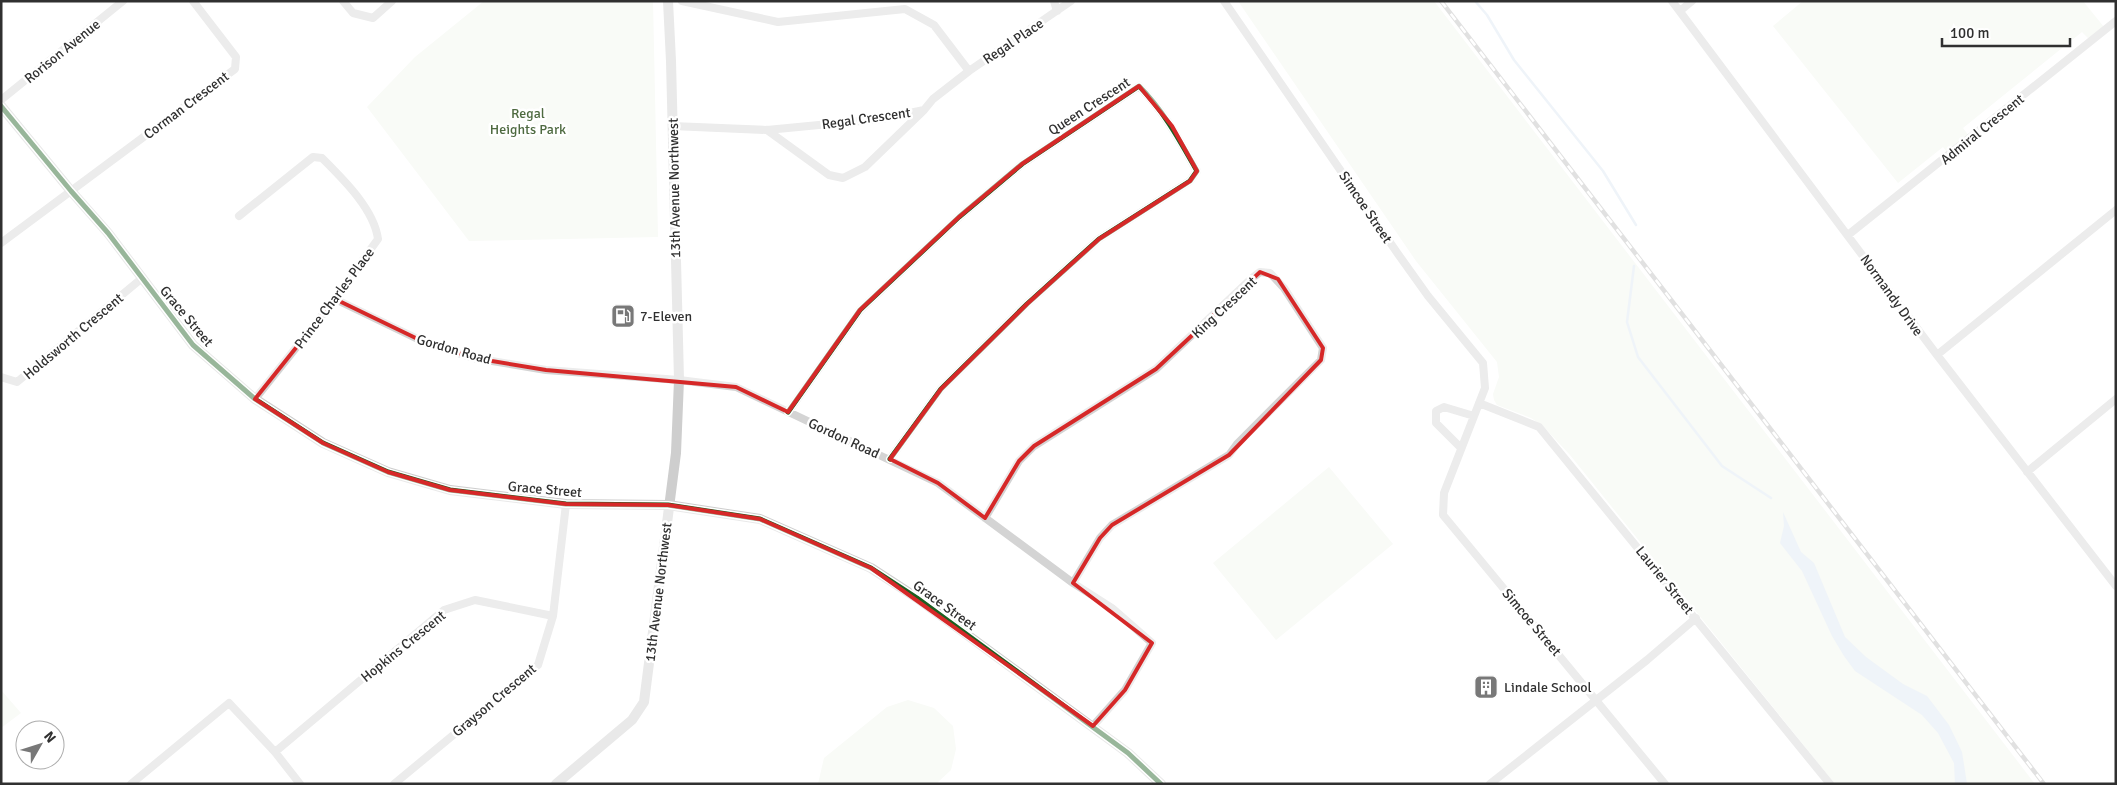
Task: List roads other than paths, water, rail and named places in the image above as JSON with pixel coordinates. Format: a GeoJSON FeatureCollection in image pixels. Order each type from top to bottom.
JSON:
{"type":"FeatureCollection","features":[{"type":"Feature","properties":{"kind":"street","name":"Rorison Avenue"},"geometry":{"type":"LineString","coordinates":[[1,100],[123,1]]}},
{"type":"Feature","properties":{"kind":"street","name":"Corman Crescent"},"geometry":{"type":"LineString","coordinates":[[71,191],[235,69],[236,57],[193,1]]}},
{"type":"Feature","properties":{"kind":"street"},"geometry":{"type":"LineString","coordinates":[[343,1],[353,13],[373,18],[392,1]]}},
{"type":"Feature","properties":{"kind":"street","name":"13th Avenue Northwest"},"geometry":{"type":"LineString","coordinates":[[556,784],[569,780],[632,720],[644,702],[676,453],[679,380],[668,1]]}},
{"type":"Feature","properties":{"kind":"street"},"geometry":{"type":"LineString","coordinates":[[682,1],[778,22],[905,10],[934,25],[969,71]]}},
{"type":"Feature","properties":{"kind":"street","name":"Regal Place"},"geometry":{"type":"LineString","coordinates":[[1054,1],[1057,11]]}},
{"type":"Feature","properties":{"kind":"street","name":"Regal Place"},"geometry":{"type":"LineString","coordinates":[[969,71],[1071,1]]}},
{"type":"Feature","properties":{"kind":"street","name":"Simcoe Street"},"geometry":{"type":"LineString","coordinates":[[1224,1],[1428,296],[1483,363],[1484,388],[1444,493],[1443,515],[1665,784]]}},
{"type":"Feature","properties":{"kind":"street","name":"Normandy Drive"},"geometry":{"type":"LineString","coordinates":[[1672,1],[1937,355],[2115,584]]}},
{"type":"Feature","properties":{"kind":"street"},"geometry":{"type":"LineString","coordinates":[[1680,12],[1692,1]]}},
{"type":"Feature","properties":{"kind":"street","name":"Admiral Crescent"},"geometry":{"type":"LineString","coordinates":[[1848,235],[2116,21]]}},
{"type":"Feature","properties":{"kind":"street","name":"Regal Crescent"},"geometry":{"type":"LineString","coordinates":[[672,126],[767,130],[881,119],[924,110],[933,99],[969,71]]}},
{"type":"Feature","properties":{"kind":"street","name":"Queen Crescent"},"geometry":{"type":"LineString","coordinates":[[788,412],[860,310],[959,217],[1022,164],[1139,86],[1153,99],[1172,126],[1197,171],[1190,181],[1099,239],[1028,304],[941,388],[890,459]]}},
{"type":"Feature","properties":{"kind":"street","name":"Grace Street"},"geometry":{"type":"LineString","coordinates":[[1,106],[108,233],[193,345],[255,399],[323,443],[388,472],[450,490],[566,504],[668,505],[760,519],[871,568],[917,598],[1093,726],[1128,753],[1161,784]]}},
{"type":"Feature","properties":{"kind":"street"},"geometry":{"type":"LineString","coordinates":[[767,130],[828,175],[843,178],[865,167],[924,110]]}},
{"type":"Feature","properties":{"kind":"street","name":"Prince Charles Place"},"geometry":{"type":"LineString","coordinates":[[239,216],[313,157],[322,158],[352,189],[376,225],[378,239],[335,299],[255,399]]}},
{"type":"Feature","properties":{"kind":"street"},"geometry":{"type":"LineString","coordinates":[[1,243],[71,191]]}},
{"type":"Feature","properties":{"kind":"street"},"geometry":{"type":"LineString","coordinates":[[1937,355],[2116,210]]}},
{"type":"Feature","properties":{"kind":"street","name":"King Crescent"},"geometry":{"type":"LineString","coordinates":[[985,518],[1018,461],[1034,446],[1156,369],[1260,272],[1270,273],[1284,288],[1323,348],[1321,360],[1228,455],[1105,531],[1073,583]]}},
{"type":"Feature","properties":{"kind":"street","name":"Holdsworth Crescent"},"geometry":{"type":"LineString","coordinates":[[1,377],[17,382],[141,278]]}},
{"type":"Feature","properties":{"kind":"street","name":"Gordon Road"},"geometry":{"type":"LineString","coordinates":[[335,299],[426,344],[474,358],[546,370],[679,380],[736,388],[938,483],[1073,583],[1112,608],[1152,643],[1125,690],[1093,726]]}},
{"type":"Feature","properties":{"kind":"street"},"geometry":{"type":"LineString","coordinates":[[2027,472],[2116,399]]}},
{"type":"Feature","properties":{"kind":"street","name":"Laurier Street"},"geometry":{"type":"LineString","coordinates":[[1478,403],[1539,427],[1830,784]]}},
{"type":"Feature","properties":{"kind":"street"},"geometry":{"type":"LineString","coordinates":[[1461,448],[1436,423],[1436,411],[1444,407],[1474,416]]}},
{"type":"Feature","properties":{"kind":"street","name":"Grayson Crescent"},"geometry":{"type":"LineString","coordinates":[[394,784],[538,665],[553,616],[566,504]]}},
{"type":"Feature","properties":{"kind":"street","name":"Hopkins Crescent"},"geometry":{"type":"LineString","coordinates":[[275,752],[444,610],[475,600],[553,616]]}},
{"type":"Feature","properties":{"kind":"street"},"geometry":{"type":"LineString","coordinates":[[1495,782],[1595,699],[1647,660],[1696,618]]}},
{"type":"Feature","properties":{"kind":"street"},"geometry":{"type":"LineString","coordinates":[[131,784],[229,703],[275,752],[300,784]]}},
{"type":"Feature","properties":{"kind":"street"},"geometry":{"type":"LineString","coordinates":[[140,776],[146,784]]}},
{"type":"Feature","properties":{"kind":"waterway"},"geometry":{"type":"LineString","coordinates":[[1475,1],[1487,15],[1514,60],[1603,171],[1636,225]]}},
{"type":"Feature","properties":{"kind":"waterway"},"geometry":{"type":"LineString","coordinates":[[1634,266],[1627,322],[1638,357],[1722,466],[1771,498]]}},
{"type":"Feature","properties":{"kind":"railway"},"geometry":{"type":"LineString","coordinates":[[1441,1],[2044,784]]}},
{"type":"Feature","properties":{"kind":"place","name":"7-Eleven"},"geometry":{"type":"Point","coordinates":[623,316]}},
{"type":"Feature","properties":{"kind":"place","name":"Lindale School"},"geometry":{"type":"Point","coordinates":[1486,687]}},
{"type":"Feature","properties":{"kind":"park label","name":"Regal Heights Park"},"geometry":{"type":"Point","coordinates":[528,122]}}]}
